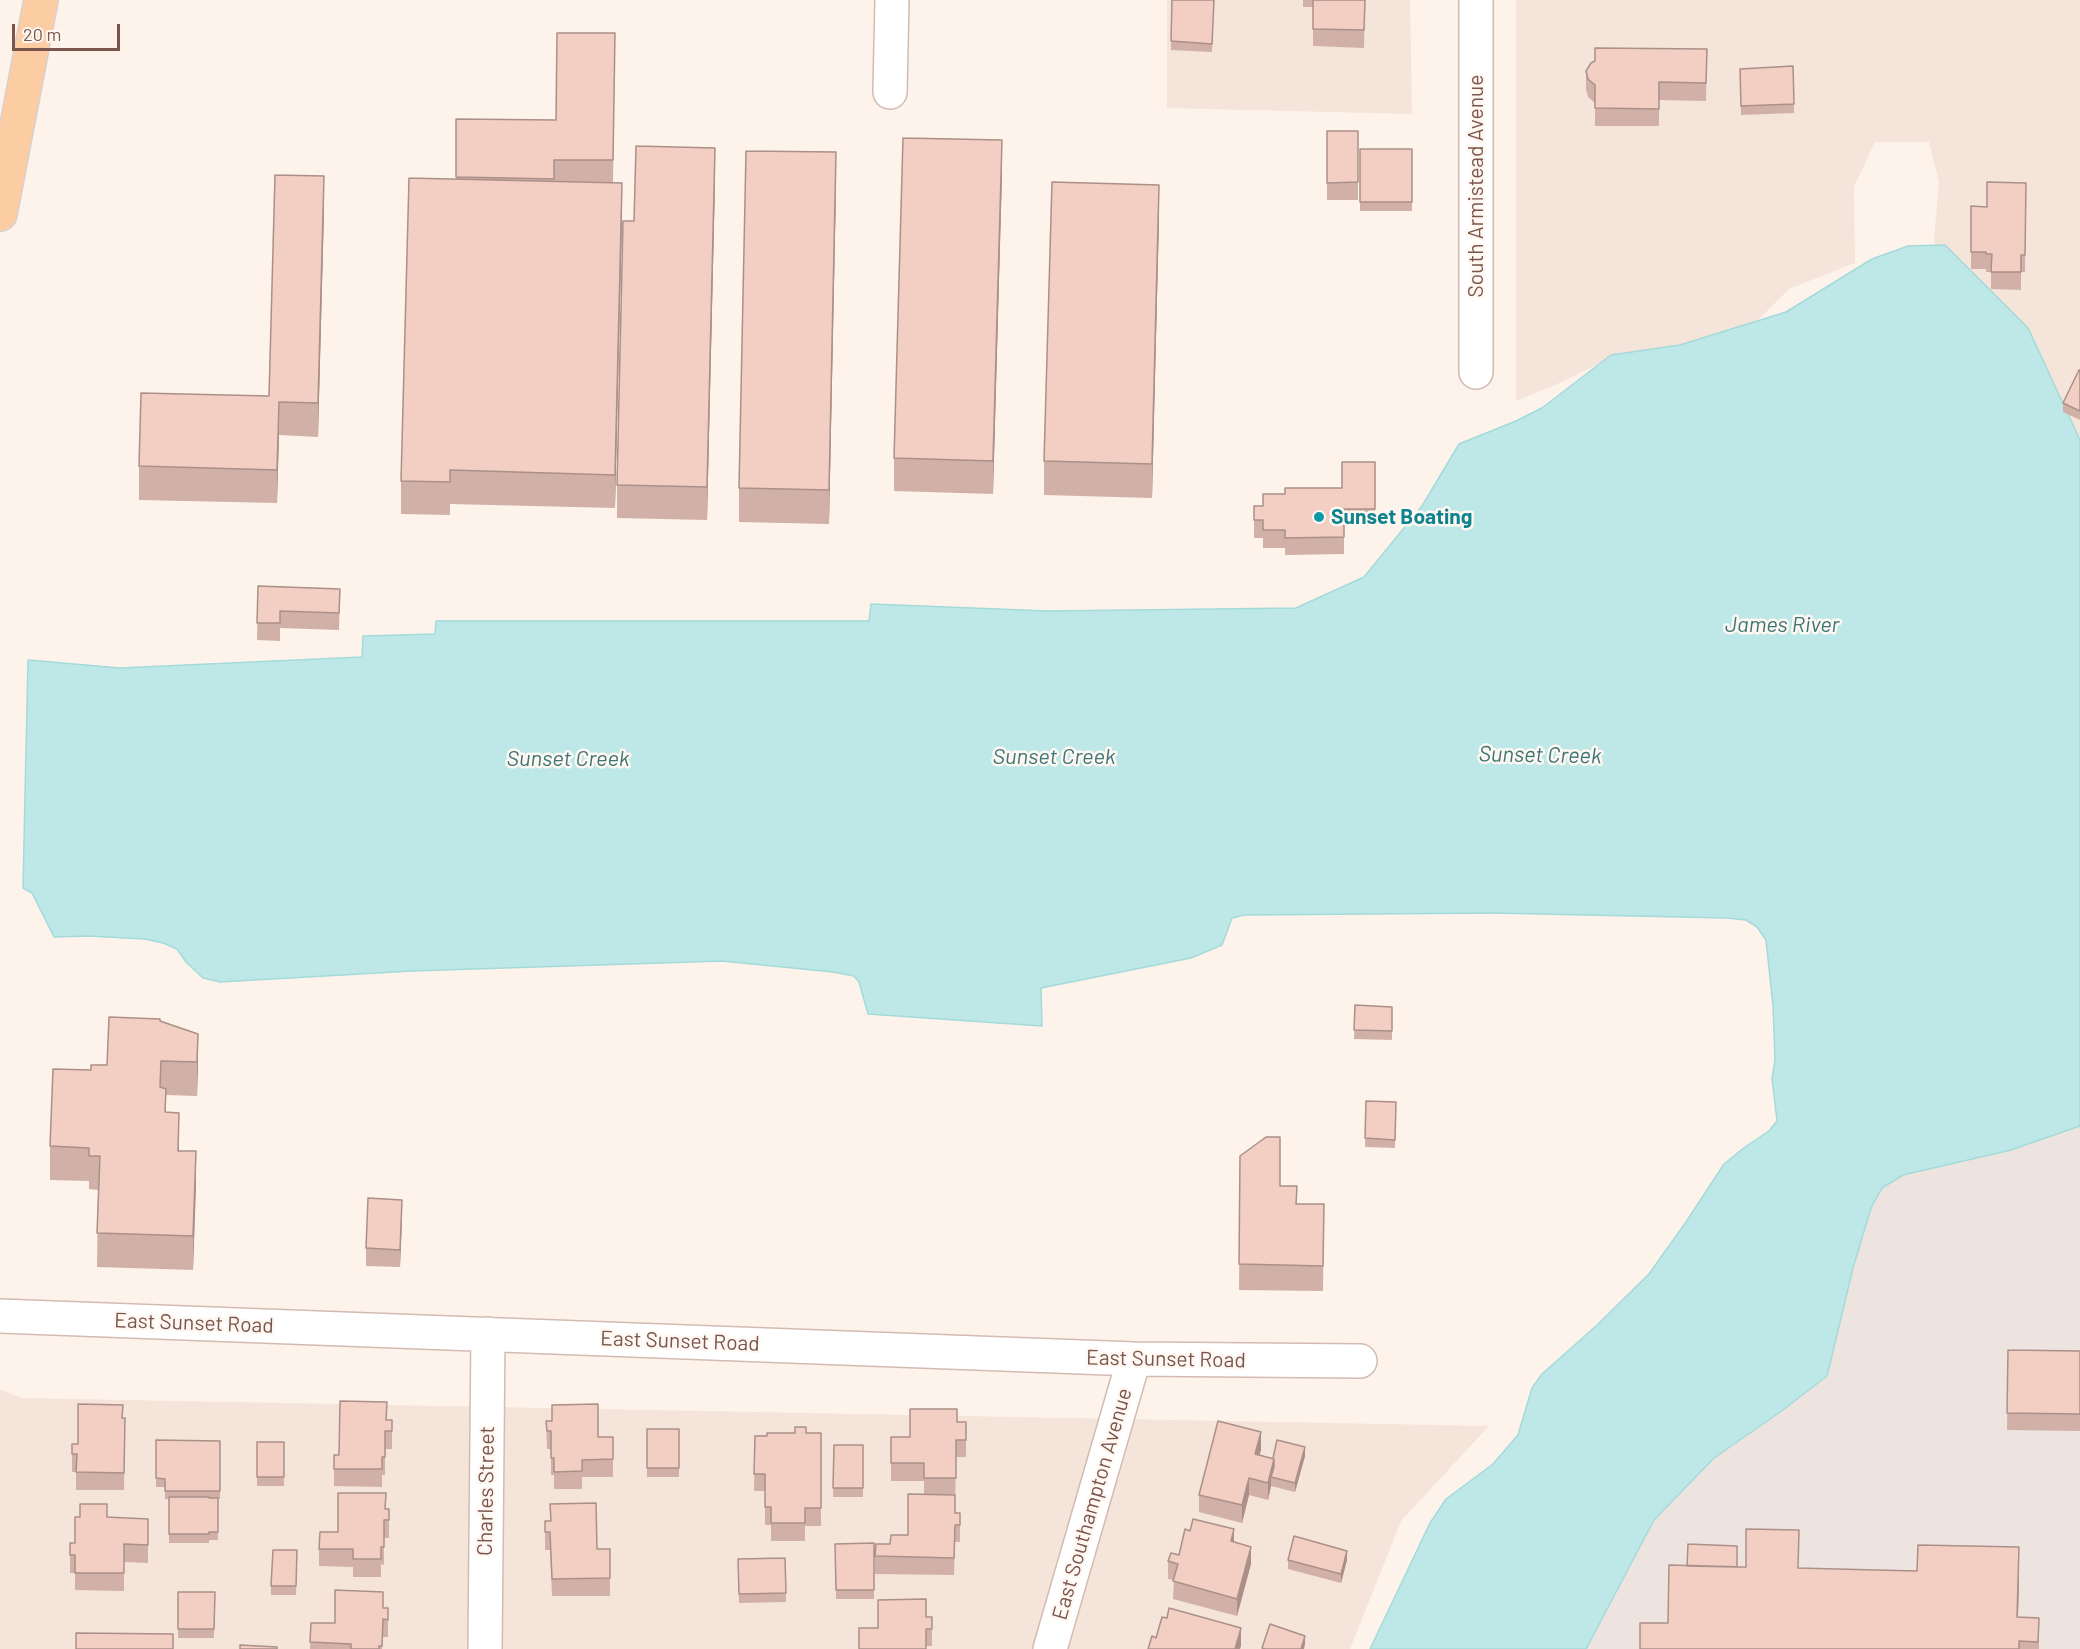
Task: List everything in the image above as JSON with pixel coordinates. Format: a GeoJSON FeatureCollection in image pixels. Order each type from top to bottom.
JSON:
{"type":"FeatureCollection","features":[{"type":"Feature","properties":{"kind":"main road"},"geometry":{"type":"LineString","coordinates":[[0,214],[41,0]]}},
{"type":"Feature","properties":{"kind":"street"},"geometry":{"type":"LineString","coordinates":[[890,92],[892,0]]}},
{"type":"Feature","properties":{"kind":"street","name":"South Armistead Avenue"},"geometry":{"type":"LineString","coordinates":[[1476,0],[1476,372]]}},
{"type":"Feature","properties":{"kind":"street","name":"East Sunset Road"},"geometry":{"type":"LineString","coordinates":[[0,1316],[1134,1359],[1360,1361]]}},
{"type":"Feature","properties":{"kind":"street","name":"Charles Street"},"geometry":{"type":"LineString","coordinates":[[484,1649],[488,1334]]}},
{"type":"Feature","properties":{"kind":"street","name":"East Southampton Avenue"},"geometry":{"type":"LineString","coordinates":[[1050,1649],[1134,1359]]}},
{"type":"Feature","properties":{"kind":"shaded area"},"geometry":{"type":"Polygon","coordinates":[[[1167,0],[1410,0],[1412,114],[1167,108],[1167,0]]]}},
{"type":"Feature","properties":{"kind":"shaded area"},"geometry":{"type":"Polygon","coordinates":[[[1516,0],[2080,0],[2080,485],[1944,286],[1934,240],[1939,182],[1929,142],[1875,142],[1854,187],[1855,263],[1789,289],[1754,324],[1695,371],[1604,361],[1516,401],[1516,0]]]}},
{"type":"Feature","properties":{"kind":"shaded area"},"geometry":{"type":"Polygon","coordinates":[[[2080,1097],[2080,1649],[1496,1649],[1817,1186],[2080,1097]]]}},
{"type":"Feature","properties":{"kind":"shaded area"},"geometry":{"type":"Polygon","coordinates":[[[0,1389],[21,1398],[1489,1426],[1401,1521],[1350,1649],[0,1649],[0,1389]]]}},
{"type":"Feature","properties":{"kind":"water","name":"James River"},"geometry":{"type":"Polygon","coordinates":[[[1945,245],[2028,328],[2080,440],[2080,1126],[2011,1150],[1903,1175],[1882,1188],[1871,1208],[1853,1268],[1827,1376],[1714,1458],[1654,1520],[1586,1649],[1370,1649],[1430,1523],[1446,1499],[1493,1464],[1518,1435],[1532,1388],[1542,1374],[1596,1326],[1649,1274],[1724,1164],[1769,1131],[1777,1121],[1772,1078],[1775,1060],[1773,1006],[1766,940],[1757,927],[1746,920],[1493,913],[1244,915],[1232,918],[1222,945],[1191,958],[1041,988],[1042,1026],[868,1014],[859,982],[854,976],[722,961],[412,971],[220,982],[203,978],[186,962],[177,949],[163,943],[145,939],[54,937],[32,893],[23,888],[28,660],[120,668],[362,657],[363,636],[435,634],[436,621],[869,621],[871,604],[1048,611],[1296,608],[1364,577],[1422,506],[1459,444],[1542,408],[1611,355],[1680,345],[1786,312],[1872,259],[1908,246],[1945,245]]]}},
{"type":"Feature","properties":{"kind":"building"},"geometry":{"type":"Polygon","coordinates":[[[1172,0],[1214,0],[1212,44],[1171,41],[1172,0]]]}},
{"type":"Feature","properties":{"kind":"building"},"geometry":{"type":"Polygon","coordinates":[[[1313,0],[1365,0],[1364,30],[1313,29],[1313,0]]]}},
{"type":"Feature","properties":{"kind":"building"},"geometry":{"type":"Polygon","coordinates":[[[557,33],[615,33],[613,160],[554,160],[554,179],[456,177],[456,119],[556,120],[557,33]]]}},
{"type":"Feature","properties":{"kind":"building"},"geometry":{"type":"Polygon","coordinates":[[[1595,48],[1707,49],[1706,83],[1659,82],[1659,109],[1595,108],[1595,85],[1588,79],[1586,71],[1595,61],[1595,48]]]}},
{"type":"Feature","properties":{"kind":"building"},"geometry":{"type":"Polygon","coordinates":[[[1793,66],[1794,104],[1741,106],[1740,69],[1793,66]]]}},
{"type":"Feature","properties":{"kind":"building"},"geometry":{"type":"Polygon","coordinates":[[[1327,131],[1358,131],[1358,182],[1327,183],[1327,131]]]}},
{"type":"Feature","properties":{"kind":"building"},"geometry":{"type":"Polygon","coordinates":[[[903,138],[1002,140],[993,461],[894,458],[903,138]]]}},
{"type":"Feature","properties":{"kind":"building"},"geometry":{"type":"Polygon","coordinates":[[[636,146],[715,148],[707,487],[617,485],[623,221],[634,221],[636,146]]]}},
{"type":"Feature","properties":{"kind":"building"},"geometry":{"type":"Polygon","coordinates":[[[1360,149],[1412,149],[1412,202],[1360,202],[1360,149]]]}},
{"type":"Feature","properties":{"kind":"building"},"geometry":{"type":"Polygon","coordinates":[[[746,151],[836,152],[829,490],[739,488],[746,151]]]}},
{"type":"Feature","properties":{"kind":"building"},"geometry":{"type":"Polygon","coordinates":[[[275,175],[324,176],[318,403],[279,402],[277,470],[139,466],[141,393],[269,396],[275,175]]]}},
{"type":"Feature","properties":{"kind":"building"},"geometry":{"type":"Polygon","coordinates":[[[409,178],[622,183],[615,475],[450,470],[450,482],[401,481],[409,178]]]}},
{"type":"Feature","properties":{"kind":"building"},"geometry":{"type":"Polygon","coordinates":[[[1052,182],[1159,185],[1152,464],[1044,461],[1052,182]]]}},
{"type":"Feature","properties":{"kind":"building"},"geometry":{"type":"Polygon","coordinates":[[[1987,182],[2026,183],[2025,255],[2021,255],[2021,272],[1991,272],[1992,254],[1971,252],[1971,206],[1987,207],[1987,182]]]}},
{"type":"Feature","properties":{"kind":"building"},"geometry":{"type":"Polygon","coordinates":[[[2080,370],[2080,411],[2063,403],[2080,370]]]}},
{"type":"Feature","properties":{"kind":"building","name":"Sunset Boating"},"geometry":{"type":"Polygon","coordinates":[[[1342,462],[1375,462],[1375,509],[1344,509],[1344,537],[1285,538],[1285,530],[1263,530],[1263,520],[1254,520],[1254,506],[1263,506],[1263,494],[1285,494],[1285,488],[1342,488],[1342,462]]]}},
{"type":"Feature","properties":{"kind":"building"},"geometry":{"type":"Polygon","coordinates":[[[258,586],[340,589],[339,613],[280,611],[280,623],[257,623],[258,586]]]}},
{"type":"Feature","properties":{"kind":"building"},"geometry":{"type":"Polygon","coordinates":[[[1355,1005],[1392,1007],[1392,1031],[1354,1030],[1355,1005]]]}},
{"type":"Feature","properties":{"kind":"building"},"geometry":{"type":"Polygon","coordinates":[[[109,1017],[160,1019],[160,1021],[198,1034],[197,1062],[161,1061],[160,1087],[166,1089],[165,1112],[179,1113],[178,1151],[196,1151],[193,1236],[97,1233],[100,1156],[89,1156],[89,1148],[50,1146],[53,1069],[91,1070],[91,1065],[107,1065],[109,1017]]]}},
{"type":"Feature","properties":{"kind":"building"},"geometry":{"type":"Polygon","coordinates":[[[1366,1101],[1396,1102],[1395,1140],[1365,1138],[1366,1101]]]}},
{"type":"Feature","properties":{"kind":"building"},"geometry":{"type":"Polygon","coordinates":[[[1266,1137],[1280,1137],[1280,1186],[1297,1186],[1296,1204],[1324,1204],[1323,1266],[1239,1264],[1240,1156],[1266,1137]]]}},
{"type":"Feature","properties":{"kind":"building"},"geometry":{"type":"Polygon","coordinates":[[[368,1198],[402,1200],[400,1250],[366,1248],[368,1198]]]}},
{"type":"Feature","properties":{"kind":"building"},"geometry":{"type":"Polygon","coordinates":[[[2008,1350],[2080,1351],[2080,1414],[2007,1413],[2008,1350]]]}},
{"type":"Feature","properties":{"kind":"building"},"geometry":{"type":"Polygon","coordinates":[[[340,1401],[387,1402],[386,1420],[392,1420],[392,1431],[385,1431],[385,1457],[382,1457],[382,1469],[334,1469],[334,1455],[339,1455],[340,1401]]]}},
{"type":"Feature","properties":{"kind":"building"},"geometry":{"type":"Polygon","coordinates":[[[78,1404],[123,1405],[122,1418],[125,1418],[124,1473],[76,1472],[77,1454],[72,1454],[72,1444],[78,1444],[78,1404]]]}},
{"type":"Feature","properties":{"kind":"building"},"geometry":{"type":"Polygon","coordinates":[[[598,1404],[598,1437],[613,1437],[613,1459],[582,1460],[582,1471],[554,1472],[554,1458],[551,1458],[551,1431],[547,1431],[546,1421],[552,1421],[552,1405],[598,1404]]]}},
{"type":"Feature","properties":{"kind":"building"},"geometry":{"type":"Polygon","coordinates":[[[910,1409],[957,1409],[957,1422],[966,1422],[966,1440],[956,1440],[956,1478],[924,1478],[924,1463],[891,1463],[891,1437],[910,1437],[910,1409]]]}},
{"type":"Feature","properties":{"kind":"building"},"geometry":{"type":"Polygon","coordinates":[[[1218,1421],[1261,1432],[1255,1454],[1274,1459],[1268,1483],[1249,1478],[1242,1505],[1199,1495],[1218,1421]]]}},
{"type":"Feature","properties":{"kind":"building"},"geometry":{"type":"Polygon","coordinates":[[[795,1427],[806,1427],[806,1433],[821,1433],[821,1508],[805,1508],[805,1523],[771,1523],[771,1507],[765,1507],[765,1474],[754,1474],[755,1436],[767,1436],[767,1433],[795,1433],[795,1427]]]}},
{"type":"Feature","properties":{"kind":"building"},"geometry":{"type":"Polygon","coordinates":[[[647,1429],[679,1429],[679,1468],[647,1468],[647,1429]]]}},
{"type":"Feature","properties":{"kind":"building"},"geometry":{"type":"Polygon","coordinates":[[[156,1440],[220,1441],[220,1491],[165,1491],[165,1479],[156,1478],[156,1440]]]}},
{"type":"Feature","properties":{"kind":"building"},"geometry":{"type":"Polygon","coordinates":[[[1277,1440],[1305,1447],[1295,1483],[1271,1477],[1277,1440]]]}},
{"type":"Feature","properties":{"kind":"building"},"geometry":{"type":"Polygon","coordinates":[[[257,1442],[284,1442],[284,1477],[257,1477],[257,1442]]]}},
{"type":"Feature","properties":{"kind":"building"},"geometry":{"type":"Polygon","coordinates":[[[834,1445],[863,1445],[863,1488],[833,1488],[834,1445]]]}},
{"type":"Feature","properties":{"kind":"building"},"geometry":{"type":"Polygon","coordinates":[[[338,1493],[386,1493],[385,1509],[389,1509],[389,1520],[384,1520],[384,1547],[381,1547],[381,1559],[353,1559],[353,1549],[319,1549],[320,1532],[338,1532],[338,1493]]]}},
{"type":"Feature","properties":{"kind":"building"},"geometry":{"type":"Polygon","coordinates":[[[908,1494],[955,1495],[955,1513],[960,1513],[960,1525],[955,1525],[954,1558],[875,1556],[876,1544],[890,1544],[891,1535],[908,1535],[908,1494]]]}},
{"type":"Feature","properties":{"kind":"building"},"geometry":{"type":"Polygon","coordinates":[[[169,1497],[218,1498],[218,1532],[169,1534],[169,1497]]]}},
{"type":"Feature","properties":{"kind":"building"},"geometry":{"type":"Polygon","coordinates":[[[596,1503],[597,1549],[610,1549],[610,1578],[552,1579],[550,1532],[545,1532],[545,1521],[551,1521],[550,1504],[596,1503]]]}},
{"type":"Feature","properties":{"kind":"building"},"geometry":{"type":"Polygon","coordinates":[[[80,1504],[107,1504],[107,1517],[148,1519],[148,1545],[124,1544],[124,1573],[75,1573],[75,1555],[70,1555],[70,1543],[75,1543],[75,1517],[80,1517],[80,1504]]]}},
{"type":"Feature","properties":{"kind":"building"},"geometry":{"type":"Polygon","coordinates":[[[1193,1519],[1234,1529],[1231,1541],[1251,1547],[1237,1599],[1173,1581],[1178,1564],[1168,1561],[1171,1553],[1179,1555],[1185,1529],[1190,1531],[1193,1519]]]}},
{"type":"Feature","properties":{"kind":"building"},"geometry":{"type":"Polygon","coordinates":[[[1746,1529],[1799,1530],[1798,1568],[1917,1571],[1918,1545],[2019,1547],[2017,1617],[2039,1618],[2038,1642],[2019,1641],[2019,1649],[1640,1649],[1640,1623],[1668,1623],[1669,1565],[1746,1567],[1746,1529]]]}},
{"type":"Feature","properties":{"kind":"building"},"geometry":{"type":"Polygon","coordinates":[[[1294,1536],[1347,1551],[1341,1574],[1288,1560],[1294,1536]]]}},
{"type":"Feature","properties":{"kind":"building"},"geometry":{"type":"Polygon","coordinates":[[[874,1543],[874,1590],[836,1590],[835,1544],[874,1543]]]}},
{"type":"Feature","properties":{"kind":"building"},"geometry":{"type":"Polygon","coordinates":[[[1688,1544],[1737,1546],[1737,1567],[1687,1566],[1688,1544]]]}},
{"type":"Feature","properties":{"kind":"building"},"geometry":{"type":"Polygon","coordinates":[[[273,1550],[297,1550],[296,1586],[271,1586],[273,1550]]]}},
{"type":"Feature","properties":{"kind":"building"},"geometry":{"type":"Polygon","coordinates":[[[785,1558],[786,1593],[739,1594],[738,1559],[785,1558]]]}},
{"type":"Feature","properties":{"kind":"building"},"geometry":{"type":"Polygon","coordinates":[[[335,1590],[383,1592],[383,1608],[388,1608],[388,1620],[383,1619],[382,1646],[379,1646],[379,1649],[351,1649],[351,1644],[310,1642],[311,1623],[335,1623],[335,1590]]]}},
{"type":"Feature","properties":{"kind":"building"},"geometry":{"type":"Polygon","coordinates":[[[178,1592],[215,1592],[214,1629],[178,1629],[178,1592]]]}},
{"type":"Feature","properties":{"kind":"building"},"geometry":{"type":"Polygon","coordinates":[[[926,1599],[926,1617],[932,1617],[932,1629],[926,1629],[926,1649],[859,1649],[859,1628],[878,1628],[878,1600],[926,1599]]]}},
{"type":"Feature","properties":{"kind":"building"},"geometry":{"type":"Polygon","coordinates":[[[1169,1608],[1241,1628],[1235,1649],[1148,1649],[1152,1636],[1156,1638],[1162,1617],[1167,1618],[1169,1608]]]}},
{"type":"Feature","properties":{"kind":"building"},"geometry":{"type":"Polygon","coordinates":[[[1270,1624],[1305,1636],[1301,1649],[1262,1648],[1270,1624]]]}},
{"type":"Feature","properties":{"kind":"building"},"geometry":{"type":"Polygon","coordinates":[[[76,1633],[173,1634],[173,1649],[76,1649],[76,1633]]]}},
{"type":"Feature","properties":{"kind":"building"},"geometry":{"type":"Polygon","coordinates":[[[240,1645],[277,1647],[277,1649],[240,1649],[240,1645]]]}},
{"type":"Feature","properties":{"kind":"place","name":"Sunset Boating"},"geometry":{"type":"Point","coordinates":[1319,517]}},
{"type":"Feature","properties":{"kind":"water label","name":"Sunset Creek"},"geometry":{"type":"Point","coordinates":[1540,755]}},
{"type":"Feature","properties":{"kind":"water label","name":"Sunset Creek"},"geometry":{"type":"Point","coordinates":[1054,757]}},
{"type":"Feature","properties":{"kind":"water label","name":"Sunset Creek"},"geometry":{"type":"Point","coordinates":[568,759]}}]}
